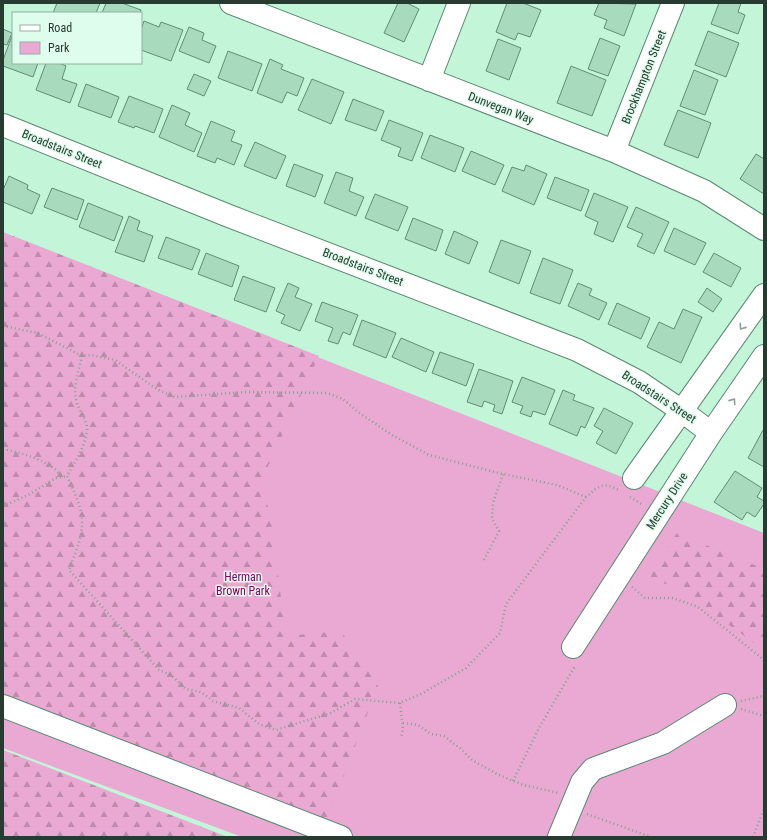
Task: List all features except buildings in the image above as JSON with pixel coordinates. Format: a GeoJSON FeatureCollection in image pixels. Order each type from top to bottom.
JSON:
{"type":"FeatureCollection","features":[{"type":"Feature","properties":{"kind":"street","name":"Brockhampton Street"},"geometry":{"type":"LineString","coordinates":[[614,151],[673,3]]}},
{"type":"Feature","properties":{"kind":"street"},"geometry":{"type":"LineString","coordinates":[[429,80],[455,4]]}},
{"type":"Feature","properties":{"kind":"street","name":"Dunvegan Way"},"geometry":{"type":"LineString","coordinates":[[241,5],[429,80],[614,151],[704,191],[764,229]]}},
{"type":"Feature","properties":{"kind":"street","name":"Broadstairs Street"},"geometry":{"type":"LineString","coordinates":[[3,125],[237,219],[577,350],[639,382],[711,433]]}},
{"type":"Feature","properties":{"kind":"street"},"geometry":{"type":"LineString","coordinates":[[628,489],[764,295]]}},
{"type":"Feature","properties":{"kind":"street","name":"Mercury Drive"},"geometry":{"type":"LineString","coordinates":[[575,654],[619,576],[711,433],[764,356]]}},
{"type":"Feature","properties":{"kind":"street"},"geometry":{"type":"LineString","coordinates":[[559,837],[582,782],[593,769],[663,743],[725,705]]}},
{"type":"Feature","properties":{"kind":"street"},"geometry":{"type":"LineString","coordinates":[[3,706],[341,837]]}},
{"type":"Feature","properties":{"kind":"path"},"geometry":{"type":"LineString","coordinates":[[3,326],[38,333],[82,356],[92,355],[114,360],[158,390],[175,397],[247,392],[327,393],[344,399],[358,412],[392,435],[429,456],[503,474],[557,485],[586,497]]}},
{"type":"Feature","properties":{"kind":"path"},"geometry":{"type":"LineString","coordinates":[[67,476],[80,453],[87,430],[86,419],[76,400],[76,384],[82,356]]}},
{"type":"Feature","properties":{"kind":"path"},"geometry":{"type":"LineString","coordinates":[[3,450],[27,455],[57,470],[61,477]]}},
{"type":"Feature","properties":{"kind":"path"},"geometry":{"type":"LineString","coordinates":[[484,560],[499,531],[492,519],[493,503],[503,474]]}},
{"type":"Feature","properties":{"kind":"path"},"geometry":{"type":"LineString","coordinates":[[3,506],[28,496],[56,478],[67,476]]}},
{"type":"Feature","properties":{"kind":"path"},"geometry":{"type":"LineString","coordinates":[[67,476],[77,496],[82,523],[80,540],[69,570],[159,670],[171,675],[186,689],[201,692],[213,702],[239,708],[259,724],[276,730],[332,713],[355,699],[400,702],[423,692],[466,668],[500,633],[506,604],[586,497],[598,487],[610,485],[628,489],[659,514]]}},
{"type":"Feature","properties":{"kind":"path"},"geometry":{"type":"LineString","coordinates":[[619,576],[645,598],[674,598],[698,607],[763,659],[764,662]]}},
{"type":"Feature","properties":{"kind":"path"},"geometry":{"type":"LineString","coordinates":[[513,781],[575,654]]}},
{"type":"Feature","properties":{"kind":"path"},"geometry":{"type":"LineString","coordinates":[[725,705],[764,696]]}},
{"type":"Feature","properties":{"kind":"path"},"geometry":{"type":"LineString","coordinates":[[400,702],[403,729],[401,738]]}},
{"type":"Feature","properties":{"kind":"path"},"geometry":{"type":"LineString","coordinates":[[725,705],[764,716]]}},
{"type":"Feature","properties":{"kind":"path"},"geometry":{"type":"LineString","coordinates":[[402,723],[418,725],[431,734],[444,736],[461,748],[472,760],[499,775],[523,785],[554,791],[572,804],[650,837]]}},
{"type":"Feature","properties":{"kind":"path"},"geometry":{"type":"LineString","coordinates":[[753,837],[764,809]]}},
{"type":"Feature","properties":{"kind":"green space"},"geometry":{"type":"Polygon","coordinates":[[[3,232],[319,356],[262,479],[271,522],[286,636],[341,631],[378,686],[326,822],[3,695],[3,232]]]}},
{"type":"Feature","properties":{"kind":"green space","name":"Herman Brown Park"},"geometry":{"type":"Polygon","coordinates":[[[3,233],[764,533],[764,837],[242,837],[3,748],[3,233]]]}},
{"type":"Feature","properties":{"kind":"green space"},"geometry":{"type":"Polygon","coordinates":[[[677,533],[764,569],[764,650],[676,587],[646,578],[677,533]]]}},
{"type":"Feature","properties":{"kind":"green space"},"geometry":{"type":"Polygon","coordinates":[[[3,750],[228,837],[3,837],[3,750]]]}}]}
